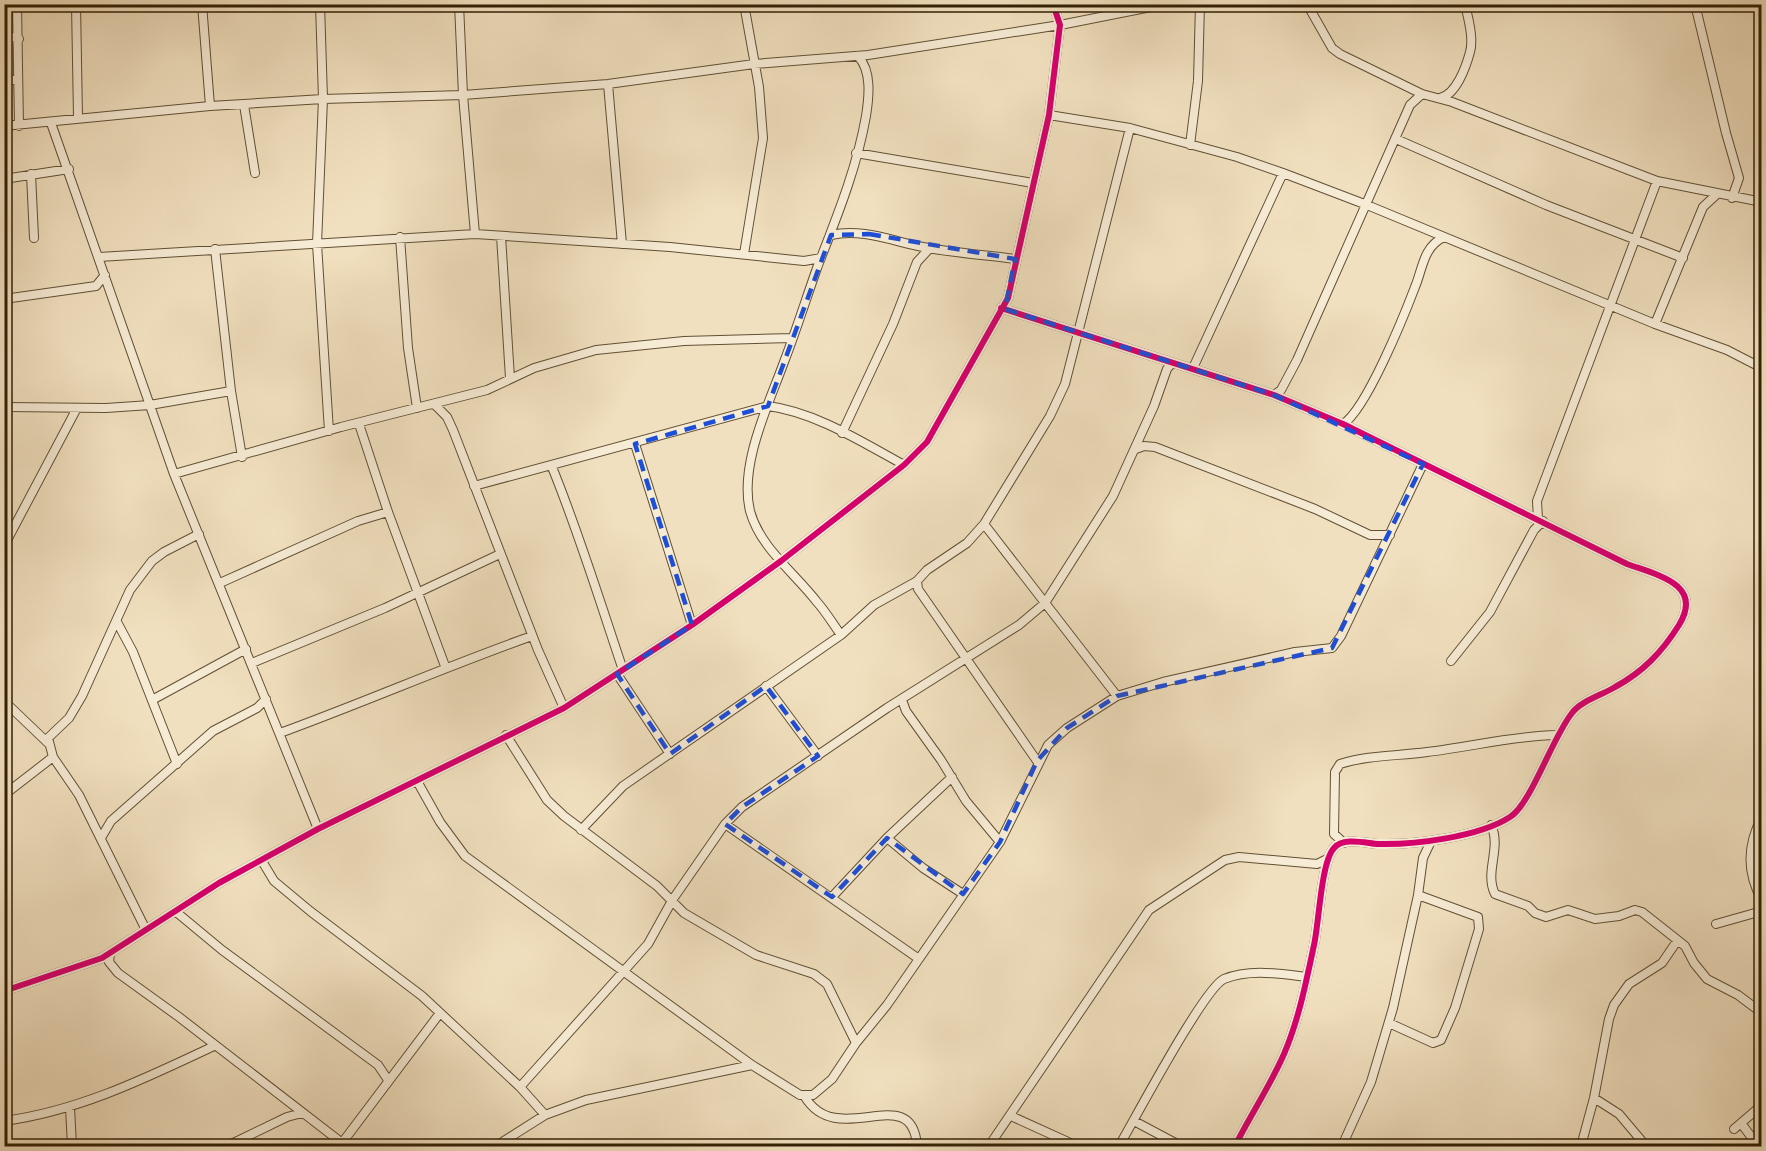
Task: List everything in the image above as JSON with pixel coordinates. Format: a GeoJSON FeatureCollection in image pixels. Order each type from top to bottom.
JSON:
{"type":"FeatureCollection","features":[{"type":"Feature","properties":{"kind":"street"},"geometry":{"type":"LineString","coordinates":[[76,4],[78,117]]}},
{"type":"Feature","properties":{"kind":"street"},"geometry":{"type":"LineString","coordinates":[[202,4],[210,106]]}},
{"type":"Feature","properties":{"kind":"street"},"geometry":{"type":"LineString","coordinates":[[320,4],[323,99],[317,244],[328,431]]}},
{"type":"Feature","properties":{"kind":"street"},"geometry":{"type":"LineString","coordinates":[[459,4],[463,95],[475,234]]}},
{"type":"Feature","properties":{"kind":"street"},"geometry":{"type":"LineString","coordinates":[[744,4],[759,87],[763,138],[744,254]]}},
{"type":"Feature","properties":{"kind":"street"},"geometry":{"type":"LineString","coordinates":[[4,991],[94,961],[111,953],[176,911],[318,829],[564,708],[692,625],[781,561],[904,465],[933,433],[1008,298],[1049,115],[1060,25],[1053,4]]}},
{"type":"Feature","properties":{"kind":"street"},"geometry":{"type":"LineString","coordinates":[[4,126],[51,123],[78,117],[210,106],[323,99],[463,95],[608,84],[754,64],[858,56],[1060,25],[1166,4]]}},
{"type":"Feature","properties":{"kind":"street"},"geometry":{"type":"LineString","coordinates":[[1190,145],[1197,81],[1200,4]]}},
{"type":"Feature","properties":{"kind":"street"},"geometry":{"type":"LineString","coordinates":[[1307,4],[1332,48],[1422,94],[1452,102],[1657,182],[1761,202]]}},
{"type":"Feature","properties":{"kind":"street"},"geometry":{"type":"LineString","coordinates":[[1435,98],[1450,95],[1471,51],[1465,4]]}},
{"type":"Feature","properties":{"kind":"street"},"geometry":{"type":"LineString","coordinates":[[1695,4],[1726,134],[1740,178],[1732,198]]}},
{"type":"Feature","properties":{"kind":"street"},"geometry":{"type":"LineString","coordinates":[[16,5],[19,39],[19,126]]}},
{"type":"Feature","properties":{"kind":"street"},"geometry":{"type":"LineString","coordinates":[[4,35],[19,39]]}},
{"type":"Feature","properties":{"kind":"street"},"geometry":{"type":"LineString","coordinates":[[841,635],[817,601],[781,561],[756,528],[750,509],[748,468],[792,338],[831,235],[866,117],[868,97],[866,64],[858,56]]}},
{"type":"Feature","properties":{"kind":"street"},"geometry":{"type":"LineString","coordinates":[[4,78],[18,81]]}},
{"type":"Feature","properties":{"kind":"street"},"geometry":{"type":"LineString","coordinates":[[608,84],[622,244]]}},
{"type":"Feature","properties":{"kind":"street"},"geometry":{"type":"LineString","coordinates":[[1274,395],[1281,390],[1297,360],[1410,105],[1422,94]]}},
{"type":"Feature","properties":{"kind":"street"},"geometry":{"type":"LineString","coordinates":[[244,105],[255,173]]}},
{"type":"Feature","properties":{"kind":"street"},"geometry":{"type":"LineString","coordinates":[[1049,115],[1130,128],[1283,173],[1367,204],[1654,324],[1727,350],[1761,368]]}},
{"type":"Feature","properties":{"kind":"street"},"geometry":{"type":"LineString","coordinates":[[51,123],[174,474],[318,829]]}},
{"type":"Feature","properties":{"kind":"street"},"geometry":{"type":"LineString","coordinates":[[581,830],[623,786],[841,635],[874,605],[917,581],[927,570],[967,543],[984,524],[1050,416],[1065,384],[1130,128]]}},
{"type":"Feature","properties":{"kind":"street"},"geometry":{"type":"LineString","coordinates":[[1396,139],[1633,241],[1683,258]]}},
{"type":"Feature","properties":{"kind":"street"},"geometry":{"type":"LineString","coordinates":[[856,153],[1033,183]]}},
{"type":"Feature","properties":{"kind":"street"},"geometry":{"type":"LineString","coordinates":[[4,179],[69,169]]}},
{"type":"Feature","properties":{"kind":"street"},"geometry":{"type":"LineString","coordinates":[[1193,368],[1283,173]]}},
{"type":"Feature","properties":{"kind":"street"},"geometry":{"type":"LineString","coordinates":[[31,174],[34,238]]}},
{"type":"Feature","properties":{"kind":"street"},"geometry":{"type":"LineString","coordinates":[[1451,661],[1490,612],[1541,520],[1537,501],[1608,305],[1657,182]]}},
{"type":"Feature","properties":{"kind":"street"},"geometry":{"type":"LineString","coordinates":[[1654,324],[1703,207],[1716,195]]}},
{"type":"Feature","properties":{"kind":"street"},"geometry":{"type":"LineString","coordinates":[[831,235],[859,233],[930,248],[1016,259]]}},
{"type":"Feature","properties":{"kind":"street"},"geometry":{"type":"LineString","coordinates":[[99,257],[475,234],[744,254],[804,261],[821,258]]}},
{"type":"Feature","properties":{"kind":"street"},"geometry":{"type":"LineString","coordinates":[[501,236],[510,378]]}},
{"type":"Feature","properties":{"kind":"street"},"geometry":{"type":"LineString","coordinates":[[400,237],[408,348],[417,408]]}},
{"type":"Feature","properties":{"kind":"street"},"geometry":{"type":"LineString","coordinates":[[1343,424],[1353,417],[1376,375],[1415,289],[1425,255],[1438,239],[1444,237]]}},
{"type":"Feature","properties":{"kind":"street"},"geometry":{"type":"LineString","coordinates":[[842,433],[893,324],[917,262],[930,248]]}},
{"type":"Feature","properties":{"kind":"street"},"geometry":{"type":"LineString","coordinates":[[215,249],[231,391],[242,457]]}},
{"type":"Feature","properties":{"kind":"street"},"geometry":{"type":"LineString","coordinates":[[4,299],[96,286],[105,275]]}},
{"type":"Feature","properties":{"kind":"street"},"geometry":{"type":"LineString","coordinates":[[1001,308],[1274,395],[1343,424],[1627,564],[1667,580],[1682,591],[1688,606],[1665,647],[1648,666],[1574,710],[1556,735],[1523,805],[1510,817],[1491,825],[1431,841],[1402,844],[1344,843],[1334,847],[1327,859],[1319,923],[1297,1019],[1284,1056],[1235,1146]]}},
{"type":"Feature","properties":{"kind":"street"},"geometry":{"type":"LineString","coordinates":[[174,474],[487,390],[510,378],[557,360],[596,350],[684,341],[792,338]]}},
{"type":"Feature","properties":{"kind":"street"},"geometry":{"type":"LineString","coordinates":[[520,1087],[612,987],[623,971],[648,944],[673,899],[725,824],[742,807],[966,657],[1019,625],[1045,603],[1113,496],[1136,449],[1167,369],[1172,363]]}},
{"type":"Feature","properties":{"kind":"street"},"geometry":{"type":"LineString","coordinates":[[4,406],[77,408],[150,405],[231,391]]}},
{"type":"Feature","properties":{"kind":"street"},"geometry":{"type":"LineString","coordinates":[[434,404],[447,417],[532,636],[564,708]]}},
{"type":"Feature","properties":{"kind":"street"},"geometry":{"type":"LineString","coordinates":[[474,486],[534,469],[552,467],[605,449],[635,444],[768,406],[783,408],[842,433],[904,465]]}},
{"type":"Feature","properties":{"kind":"street"},"geometry":{"type":"LineString","coordinates":[[4,546],[77,408]]}},
{"type":"Feature","properties":{"kind":"street"},"geometry":{"type":"LineString","coordinates":[[359,424],[388,512],[446,666]]}},
{"type":"Feature","properties":{"kind":"street"},"geometry":{"type":"LineString","coordinates":[[635,444],[692,625]]}},
{"type":"Feature","properties":{"kind":"street"},"geometry":{"type":"LineString","coordinates":[[1136,449],[1144,446],[1155,447],[1315,509],[1370,535],[1390,535]]}},
{"type":"Feature","properties":{"kind":"street"},"geometry":{"type":"LineString","coordinates":[[805,1096],[823,1090],[919,959],[1000,842],[1021,801],[1037,761],[1048,745],[1067,728],[1117,696],[1163,682],[1295,652],[1332,648],[1341,636],[1423,464]]}},
{"type":"Feature","properties":{"kind":"street"},"geometry":{"type":"LineString","coordinates":[[552,467],[577,528],[620,672],[670,754]]}},
{"type":"Feature","properties":{"kind":"street"},"geometry":{"type":"LineString","coordinates":[[220,583],[358,521],[388,512]]}},
{"type":"Feature","properties":{"kind":"street"},"geometry":{"type":"LineString","coordinates":[[984,524],[1117,696]]}},
{"type":"Feature","properties":{"kind":"street"},"geometry":{"type":"LineString","coordinates":[[146,930],[79,795],[52,757],[48,738],[69,718],[82,696],[130,590],[152,561],[164,552],[199,534]]}},
{"type":"Feature","properties":{"kind":"street"},"geometry":{"type":"LineString","coordinates":[[252,663],[385,608],[500,554]]}},
{"type":"Feature","properties":{"kind":"street"},"geometry":{"type":"LineString","coordinates":[[917,581],[918,589],[1037,761]]}},
{"type":"Feature","properties":{"kind":"street"},"geometry":{"type":"LineString","coordinates":[[117,622],[133,652],[145,688],[177,764]]}},
{"type":"Feature","properties":{"kind":"street"},"geometry":{"type":"LineString","coordinates":[[280,733],[326,718],[446,666],[532,636]]}},
{"type":"Feature","properties":{"kind":"street"},"geometry":{"type":"LineString","coordinates":[[152,700],[246,649]]}},
{"type":"Feature","properties":{"kind":"street"},"geometry":{"type":"LineString","coordinates":[[766,686],[818,756]]}},
{"type":"Feature","properties":{"kind":"street"},"geometry":{"type":"LineString","coordinates":[[101,838],[111,821],[213,731],[257,708],[266,699]]}},
{"type":"Feature","properties":{"kind":"street"},"geometry":{"type":"LineString","coordinates":[[902,700],[906,711],[966,801],[1000,842]]}},
{"type":"Feature","properties":{"kind":"street"},"geometry":{"type":"LineString","coordinates":[[4,701],[48,743]]}},
{"type":"Feature","properties":{"kind":"street"},"geometry":{"type":"LineString","coordinates":[[506,735],[548,800],[581,830],[673,899],[684,913],[741,947],[776,962],[814,974],[826,984],[856,1043]]}},
{"type":"Feature","properties":{"kind":"street"},"geometry":{"type":"LineString","coordinates":[[1344,843],[1334,834],[1335,772],[1340,764],[1382,754],[1426,752],[1524,736],[1556,735]]}},
{"type":"Feature","properties":{"kind":"street"},"geometry":{"type":"LineString","coordinates":[[4,795],[52,757]]}},
{"type":"Feature","properties":{"kind":"street"},"geometry":{"type":"LineString","coordinates":[[832,897],[887,838],[952,777]]}},
{"type":"Feature","properties":{"kind":"street"},"geometry":{"type":"LineString","coordinates":[[417,781],[440,822],[465,856],[752,1065],[805,1096],[819,1113],[848,1121],[893,1114],[903,1116],[913,1129],[917,1146]]}},
{"type":"Feature","properties":{"kind":"street"},"geometry":{"type":"LineString","coordinates":[[1761,817],[1750,848],[1753,884],[1761,900]]}},
{"type":"Feature","properties":{"kind":"street"},"geometry":{"type":"LineString","coordinates":[[725,824],[919,959]]}},
{"type":"Feature","properties":{"kind":"street"},"geometry":{"type":"LineString","coordinates":[[1491,825],[1497,836],[1491,861],[1492,887],[1498,897],[1528,906],[1535,913],[1546,917],[1568,910],[1595,919],[1619,916],[1635,910],[1642,912],[1685,946],[1707,980],[1738,995],[1761,1012]]}},
{"type":"Feature","properties":{"kind":"street"},"geometry":{"type":"LineString","coordinates":[[887,838],[923,868],[963,894]]}},
{"type":"Feature","properties":{"kind":"street"},"geometry":{"type":"LineString","coordinates":[[1342,1146],[1371,1082],[1389,1023],[1418,896],[1423,858],[1431,841]]}},
{"type":"Feature","properties":{"kind":"street"},"geometry":{"type":"LineString","coordinates":[[989,1146],[1149,910],[1225,860],[1239,856],[1317,864],[1327,859]]}},
{"type":"Feature","properties":{"kind":"street"},"geometry":{"type":"LineString","coordinates":[[262,861],[267,872]]}},
{"type":"Feature","properties":{"kind":"street"},"geometry":{"type":"LineString","coordinates":[[253,865],[267,872],[310,911],[403,980],[520,1087],[545,1115]]}},
{"type":"Feature","properties":{"kind":"street"},"geometry":{"type":"LineString","coordinates":[[1389,1023],[1422,1040],[1433,1043],[1441,1040],[1455,1008],[1479,929],[1478,917],[1418,896]]}},
{"type":"Feature","properties":{"kind":"street"},"geometry":{"type":"LineString","coordinates":[[176,911],[222,950],[378,1065],[388,1080]]}},
{"type":"Feature","properties":{"kind":"street"},"geometry":{"type":"LineString","coordinates":[[1716,924],[1761,911]]}},
{"type":"Feature","properties":{"kind":"street"},"geometry":{"type":"LineString","coordinates":[[1581,1146],[1594,1098],[1609,1019],[1621,992],[1635,979],[1662,963],[1677,941]]}},
{"type":"Feature","properties":{"kind":"street"},"geometry":{"type":"LineString","coordinates":[[111,953],[109,962],[111,966]]}},
{"type":"Feature","properties":{"kind":"street"},"geometry":{"type":"LineString","coordinates":[[94,961],[111,966],[344,1145],[388,1080],[440,1013]]}},
{"type":"Feature","properties":{"kind":"street"},"geometry":{"type":"LineString","coordinates":[[1119,1146],[1176,1047],[1220,981],[1248,973],[1307,977]]}},
{"type":"Feature","properties":{"kind":"street"},"geometry":{"type":"LineString","coordinates":[[4,1121],[70,1107],[119,1089],[214,1046]]}},
{"type":"Feature","properties":{"kind":"street"},"geometry":{"type":"LineString","coordinates":[[732,1069],[740,1056]]}},
{"type":"Feature","properties":{"kind":"street"},"geometry":{"type":"LineString","coordinates":[[496,1146],[545,1115],[586,1100],[752,1065]]}},
{"type":"Feature","properties":{"kind":"street"},"geometry":{"type":"LineString","coordinates":[[1594,1098],[1619,1114],[1646,1146]]}},
{"type":"Feature","properties":{"kind":"street"},"geometry":{"type":"LineString","coordinates":[[1734,1130],[1761,1105]]}},
{"type":"Feature","properties":{"kind":"street"},"geometry":{"type":"LineString","coordinates":[[70,1107],[72,1146]]}},
{"type":"Feature","properties":{"kind":"street"},"geometry":{"type":"LineString","coordinates":[[227,1146],[287,1117],[302,1113]]}},
{"type":"Feature","properties":{"kind":"street"},"geometry":{"type":"LineString","coordinates":[[1011,1116],[1077,1146]]}},
{"type":"Feature","properties":{"kind":"street"},"geometry":{"type":"LineString","coordinates":[[1134,1121],[1181,1146]]}},
{"type":"Feature","properties":{"kind":"street"},"geometry":{"type":"LineString","coordinates":[[1741,1123],[1758,1146]]}},
{"type":"Feature","properties":{"kind":"highlighted area"},"geometry":{"type":"Polygon","coordinates":[[[869,234],[1015,259],[1005,309],[1274,395],[1423,464],[1332,648],[1117,696],[1067,728],[1037,761],[1000,842],[963,894],[887,838],[832,897],[725,824],[742,807],[818,756],[766,686],[670,754],[617,674],[692,625],[635,444],[768,406],[831,235],[869,234]]]}},
{"type":"Feature","properties":{"kind":"cycle path"},"geometry":{"type":"LineString","coordinates":[[4,991],[102,958],[219,883],[318,829],[564,708],[692,625],[781,561],[904,465],[927,442],[1008,298],[1049,115],[1060,25],[1053,4]]}},
{"type":"Feature","properties":{"kind":"cycle path"},"geometry":{"type":"LineString","coordinates":[[1001,308],[1274,395],[1343,424],[1627,564],[1663,577],[1674,583],[1686,600],[1685,611],[1679,625],[1651,660],[1634,675],[1586,702],[1572,713],[1564,724],[1526,799],[1510,817],[1464,835],[1393,844],[1348,842],[1334,848],[1326,866],[1314,945],[1294,1027],[1284,1054],[1235,1146]]}}]}
